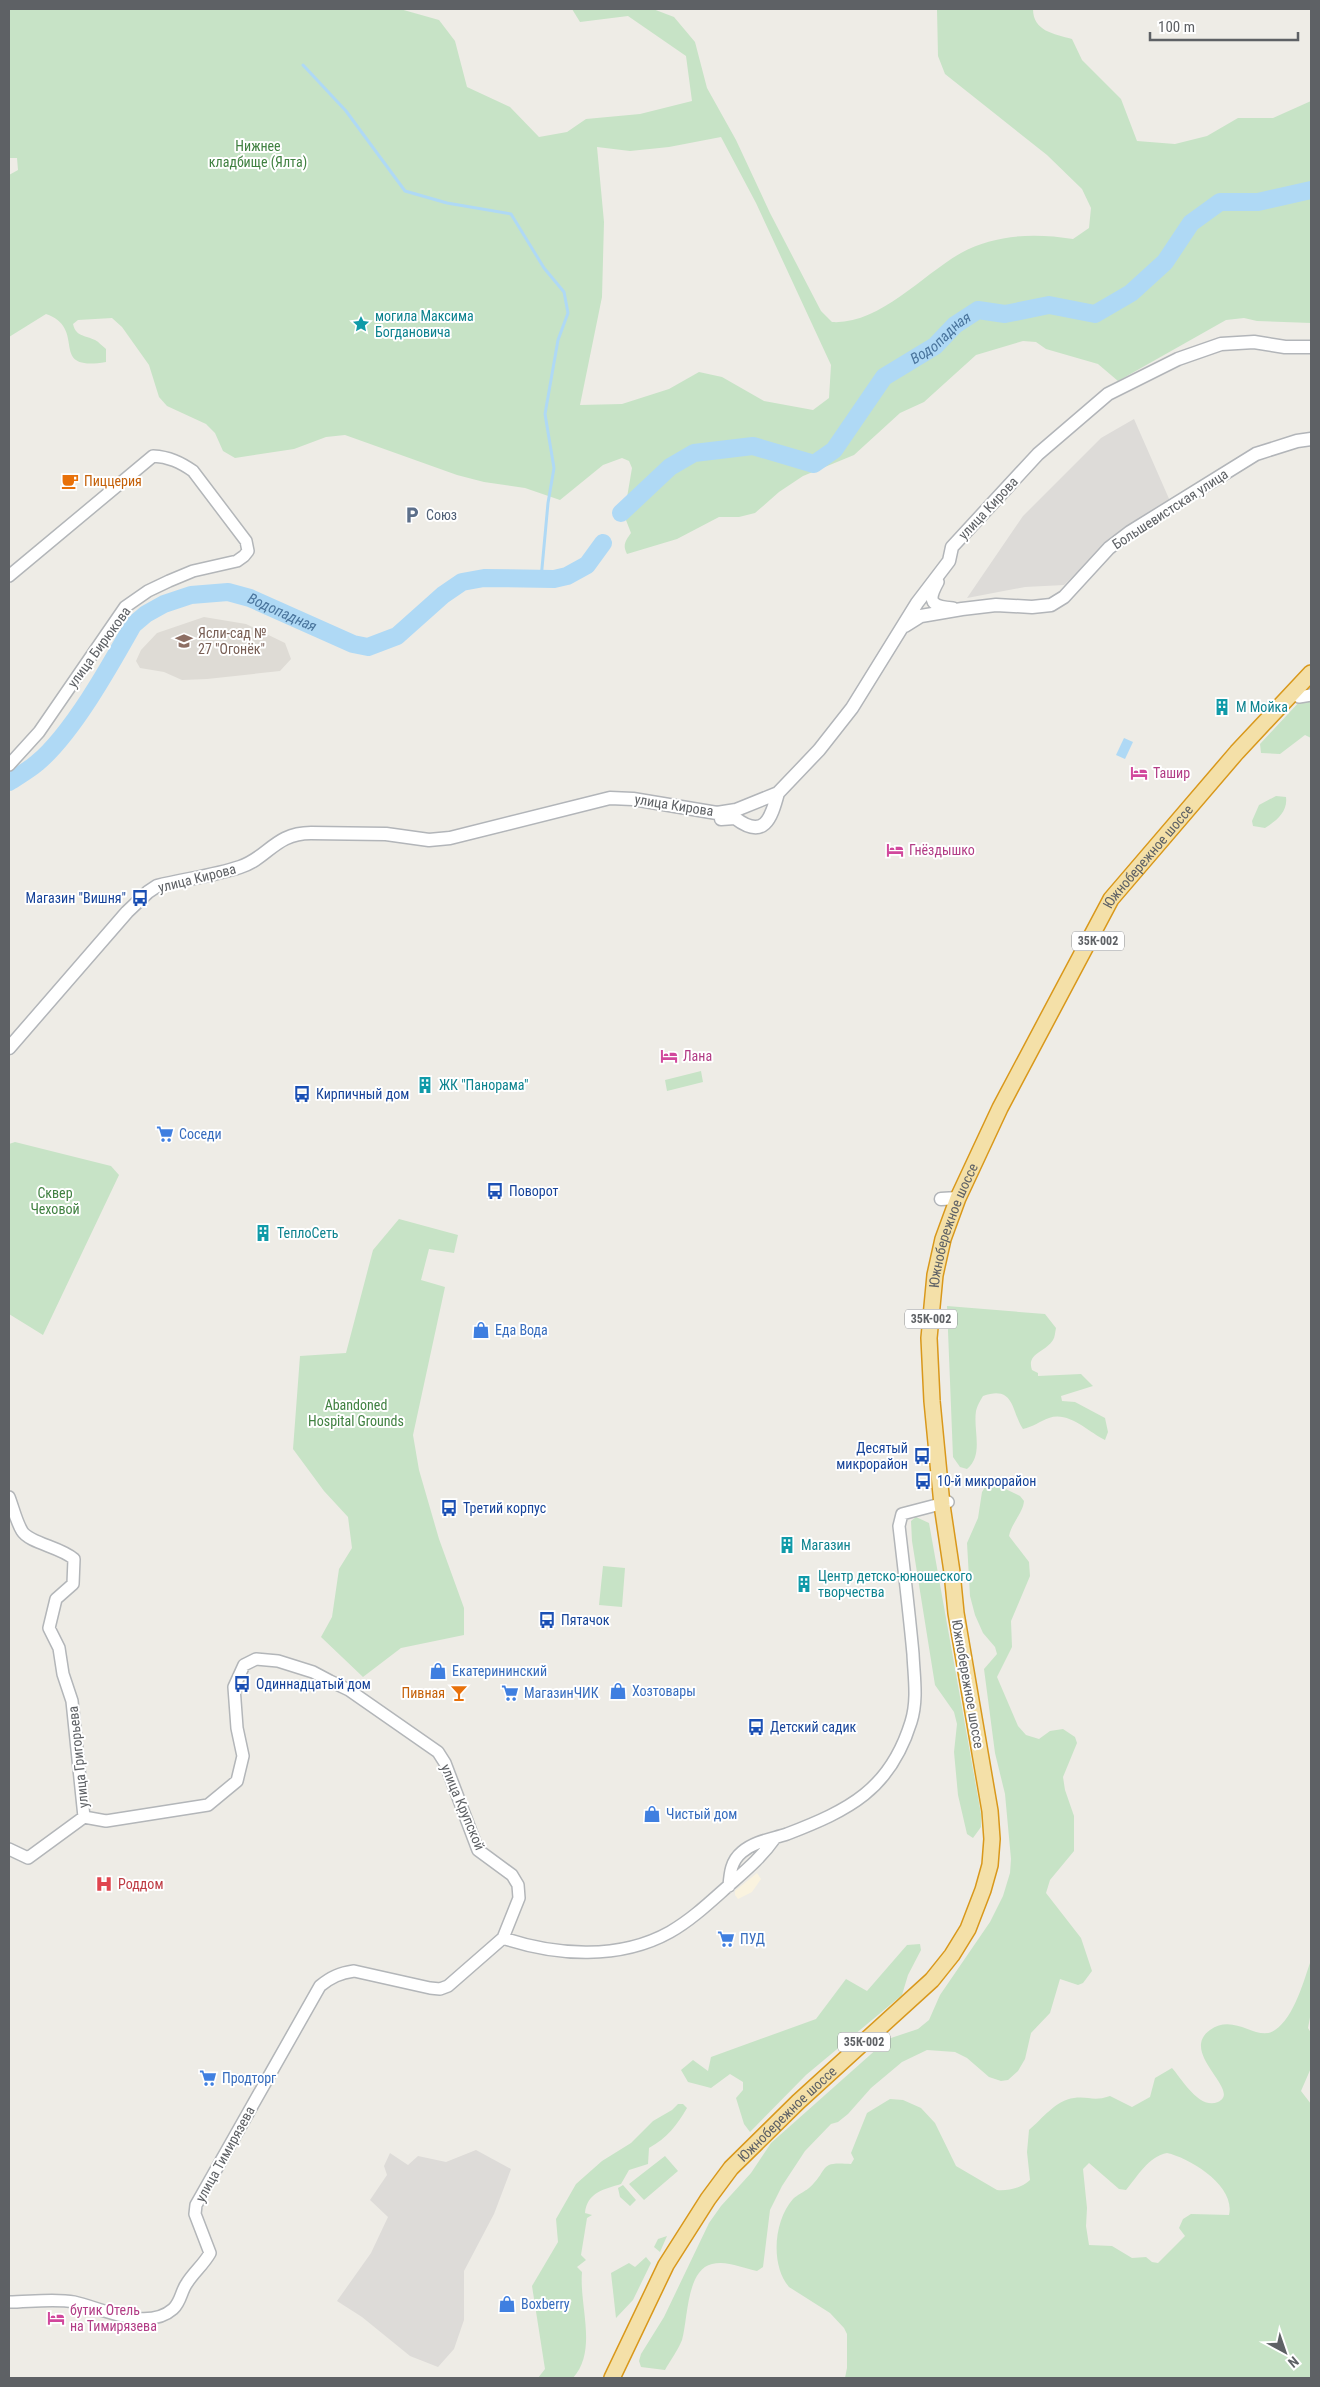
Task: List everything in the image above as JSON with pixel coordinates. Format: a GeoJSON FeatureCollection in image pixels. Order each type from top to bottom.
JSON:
{"type":"FeatureCollection","features":[{"type":"Feature","properties":{"kind":"highway","name":"Южнобережное шоссе"},"geometry":{"type":"LineString","coordinates":[[612,2378],[666,2265],[731,2168],[932,1980],[952,1955],[964,1935],[983,1890],[990,1865],[992,1838],[990,1811],[963,1664],[952,1572],[940,1505],[929,1338],[935,1275],[943,1239],[958,1198],[1000,1108],[1111,899],[1238,752],[1311,673]]}},
{"type":"Feature","properties":{"kind":"highway","name":"Южнобережное шоссе"},"geometry":{"type":"LineString","coordinates":[[622,2378],[681,2258],[717,2200],[741,2170],[801,2111],[942,1982],[962,1957],[977,1930],[993,1892],[1000,1866],[1001,1840],[998,1805],[973,1665],[940,1505],[936,1352],[940,1289],[950,1242],[1003,1120],[1118,902],[1245,754],[1305,696],[1311,684]]}},
{"type":"Feature","properties":{"kind":"main road","name":"улица Кирова"},"geometry":{"type":"LineString","coordinates":[[9,1048],[127,912],[148,892],[158,886],[241,867],[284,838],[298,833],[386,834],[429,840],[450,838],[543,815],[611,802],[718,819],[735,814],[778,793],[843,720],[901,629],[949,561],[952,547],[1038,454],[1108,394],[1178,359],[1222,344],[1254,342],[1285,347],[1311,347]]}},
{"type":"Feature","properties":{"kind":"main road","name":"Большевистская улица"},"geometry":{"type":"LineString","coordinates":[[901,629],[921,616],[962,609],[996,605],[1032,607],[1051,604],[1064,597],[1108,548],[1130,532],[1256,454],[1297,441],[1311,439]]}},
{"type":"Feature","properties":{"kind":"main road"},"geometry":{"type":"LineString","coordinates":[[735,814],[746,826],[753,827],[767,823],[773,813],[778,793]]}},
{"type":"Feature","properties":{"kind":"main road"},"geometry":{"type":"LineString","coordinates":[[941,1199],[958,1198]]}},
{"type":"Feature","properties":{"kind":"street","name":"улица Бирюкова"},"geometry":{"type":"LineString","coordinates":[[9,576],[153,456],[166,457],[182,463],[193,471],[246,541],[248,551],[237,561],[193,571],[169,581],[148,591],[125,607],[39,732],[9,765]]}},
{"type":"Feature","properties":{"kind":"street"},"geometry":{"type":"LineString","coordinates":[[949,561],[931,595],[932,602],[938,607],[962,609]]}},
{"type":"Feature","properties":{"kind":"street","name":"улица Григорьева"},"geometry":{"type":"LineString","coordinates":[[9,1497],[21,1530],[26,1536],[66,1551],[74,1559],[73,1584],[56,1599],[49,1628],[60,1648],[63,1674],[72,1700],[84,1816],[28,1858],[9,1849]]}},
{"type":"Feature","properties":{"kind":"street"},"geometry":{"type":"LineString","coordinates":[[729,1886],[731,1868],[740,1853],[754,1843],[775,1838],[826,1819],[868,1794],[885,1774],[900,1751],[911,1721],[915,1694],[910,1616],[899,1526],[902,1514],[940,1505]]}},
{"type":"Feature","properties":{"kind":"street","name":"улица Крупской"},"geometry":{"type":"LineString","coordinates":[[84,1816],[106,1821],[208,1805],[237,1781],[244,1756],[237,1728],[234,1687],[244,1665],[256,1660],[278,1661],[313,1672],[349,1690],[438,1752],[446,1763],[478,1850],[512,1875],[518,1885],[519,1898],[503,1938]]}},
{"type":"Feature","properties":{"kind":"street"},"geometry":{"type":"LineString","coordinates":[[503,1938],[523,1945],[569,1952],[602,1952],[627,1949],[670,1932],[693,1916],[758,1861],[775,1838]]}},
{"type":"Feature","properties":{"kind":"street","name":"улица Тимирязева"},"geometry":{"type":"LineString","coordinates":[[9,2302],[73,2302],[114,2316],[145,2318],[162,2316],[173,2310],[179,2302],[184,2287],[210,2253],[195,2214],[196,2205],[320,1986],[330,1978],[341,1973],[354,1971],[440,1989],[456,1981],[503,1938]]}},
{"type":"Feature","properties":{"kind":"shaded area"},"geometry":{"type":"Polygon","coordinates":[[[1134,419],[1170,501],[1113,538],[1064,585],[1025,587],[967,598],[1023,516],[1101,438],[1134,419]]]}},
{"type":"Feature","properties":{"kind":"shaded area"},"geometry":{"type":"Polygon","coordinates":[[[204,617],[246,624],[285,643],[291,659],[280,671],[207,679],[182,680],[164,672],[140,668],[136,661],[141,650],[157,633],[204,617]]]}},
{"type":"Feature","properties":{"kind":"shaded area"},"geometry":{"type":"Polygon","coordinates":[[[757,1873],[761,1879],[752,1892],[738,1899],[735,1891],[757,1873]]]}},
{"type":"Feature","properties":{"kind":"shaded area"},"geometry":{"type":"Polygon","coordinates":[[[476,2150],[511,2169],[494,2214],[464,2271],[464,2320],[454,2349],[438,2367],[410,2356],[362,2317],[337,2301],[371,2253],[388,2217],[370,2200],[387,2175],[384,2166],[390,2153],[408,2165],[418,2156],[446,2162],[476,2150]]]}},
{"type":"Feature","properties":{"kind":"green space","name":"Нижнее кладбище (Ялта)"},"geometry":{"type":"Polygon","coordinates":[[[9,9],[400,9],[439,20],[455,41],[467,87],[510,107],[539,137],[567,132],[586,119],[640,114],[692,101],[686,56],[628,16],[580,22],[572,9],[653,9],[674,17],[695,42],[707,88],[736,140],[770,213],[821,311],[832,322],[849,321],[867,316],[900,297],[946,262],[974,247],[988,242],[1016,237],[1044,236],[1073,239],[1089,228],[1091,208],[1082,189],[1047,155],[945,74],[938,56],[937,9],[1033,9],[1034,16],[1041,27],[1052,33],[1072,39],[1082,60],[1121,99],[1137,141],[1175,144],[1207,136],[1238,118],[1273,118],[1311,101],[1311,323],[1257,321],[1244,318],[1226,320],[1118,381],[1098,364],[1046,349],[1036,342],[1023,341],[976,355],[924,402],[900,413],[854,455],[803,476],[779,492],[755,513],[739,517],[719,517],[677,539],[627,554],[625,545],[631,533],[624,515],[632,468],[629,461],[622,458],[603,465],[560,500],[525,488],[484,482],[457,475],[345,435],[326,437],[294,449],[235,458],[223,451],[215,433],[206,424],[167,406],[159,397],[149,365],[122,327],[112,318],[78,320],[73,324],[76,331],[81,335],[95,340],[106,349],[106,362],[88,363],[77,361],[72,355],[65,329],[58,321],[46,314],[9,337],[9,175],[18,170],[17,158],[9,158],[9,9]],[[721,137],[669,147],[630,151],[597,147],[604,222],[602,297],[580,405],[622,404],[669,389],[699,372],[722,377],[764,401],[813,410],[829,398],[831,365],[756,203],[721,137]]]}},
{"type":"Feature","properties":{"kind":"green space"},"geometry":{"type":"Polygon","coordinates":[[[1311,699],[1311,738],[1305,735],[1280,754],[1261,753],[1260,744],[1301,700],[1311,699]]]}},
{"type":"Feature","properties":{"kind":"green space"},"geometry":{"type":"Polygon","coordinates":[[[1276,796],[1286,797],[1285,807],[1280,816],[1265,828],[1253,826],[1252,821],[1259,805],[1276,796]]]}},
{"type":"Feature","properties":{"kind":"green space"},"geometry":{"type":"Polygon","coordinates":[[[701,1071],[703,1082],[667,1091],[665,1080],[701,1071]]]}},
{"type":"Feature","properties":{"kind":"green space","name":"Сквер Чеховой"},"geometry":{"type":"Polygon","coordinates":[[[15,1142],[111,1166],[119,1175],[43,1335],[9,1314],[9,1144],[15,1142]]]}},
{"type":"Feature","properties":{"kind":"green space","name":"Abandoned Hospital Grounds"},"geometry":{"type":"Polygon","coordinates":[[[399,1219],[458,1235],[454,1253],[429,1249],[421,1280],[445,1287],[413,1435],[419,1470],[439,1539],[464,1608],[464,1635],[401,1648],[363,1677],[321,1637],[332,1617],[339,1569],[352,1548],[348,1517],[324,1491],[293,1449],[300,1356],[346,1353],[373,1250],[399,1219]]]}},
{"type":"Feature","properties":{"kind":"green space"},"geometry":{"type":"Polygon","coordinates":[[[947,1306],[1045,1314],[1056,1328],[1055,1336],[1050,1344],[1034,1356],[1031,1364],[1032,1370],[1038,1373],[1038,1376],[1081,1374],[1093,1386],[1061,1396],[1062,1401],[1075,1402],[1105,1418],[1108,1432],[1105,1440],[1078,1423],[1064,1417],[1049,1418],[1023,1429],[1007,1397],[1001,1394],[993,1394],[983,1396],[976,1409],[977,1450],[975,1457],[967,1469],[960,1467],[953,1457],[947,1306]]]}},
{"type":"Feature","properties":{"kind":"green space"},"geometry":{"type":"Polygon","coordinates":[[[989,1481],[1020,1496],[1024,1501],[1022,1510],[1012,1526],[1009,1536],[1029,1562],[1030,1576],[1011,1621],[1012,1647],[997,1677],[1018,1726],[1026,1735],[1039,1739],[1050,1731],[1063,1729],[1075,1737],[1077,1743],[1063,1777],[1065,1790],[1074,1816],[1074,1851],[1050,1880],[1046,1893],[1081,1938],[1092,1971],[1083,1983],[1078,1985],[1060,1979],[1050,2013],[1031,2033],[1025,2059],[1018,2071],[1008,2080],[1001,2081],[989,2077],[967,2058],[955,2052],[927,2050],[902,2062],[871,2088],[848,2114],[838,2122],[831,2124],[805,2151],[782,2186],[770,2210],[763,2267],[757,2271],[717,2263],[703,2268],[693,2285],[682,2340],[665,2370],[641,2367],[639,2361],[641,2354],[664,2317],[709,2223],[721,2206],[751,2173],[771,2143],[888,2039],[918,2029],[929,2020],[940,1995],[990,1922],[1003,1896],[1010,1873],[1011,1859],[1005,1794],[995,1753],[984,1669],[997,1654],[995,1647],[983,1633],[975,1615],[970,1596],[967,1543],[978,1518],[982,1492],[989,1481]]]}},
{"type":"Feature","properties":{"kind":"green space"},"geometry":{"type":"Polygon","coordinates":[[[916,1517],[929,1523],[981,1814],[981,1827],[973,1838],[967,1834],[958,1795],[954,1752],[957,1724],[954,1712],[935,1685],[912,1541],[911,1521],[916,1517]]]}},
{"type":"Feature","properties":{"kind":"green space"},"geometry":{"type":"Polygon","coordinates":[[[603,1566],[625,1568],[622,1607],[599,1605],[603,1566]]]}},
{"type":"Feature","properties":{"kind":"green space"},"geometry":{"type":"Polygon","coordinates":[[[920,1944],[921,1950],[908,1975],[902,1995],[806,2075],[750,2132],[744,2124],[736,2098],[743,2090],[743,2082],[730,2074],[711,2088],[688,2082],[681,2070],[693,2060],[708,2071],[711,2057],[816,2019],[846,1979],[867,1991],[907,1945],[920,1944]]]}},
{"type":"Feature","properties":{"kind":"green space"},"geometry":{"type":"Polygon","coordinates":[[[1311,1960],[1311,2012],[1308,2028],[1311,2033],[1311,2068],[1301,2091],[1311,2104],[1311,2378],[845,2378],[847,2368],[847,2334],[830,2313],[789,2287],[783,2278],[777,2255],[778,2230],[793,2199],[809,2188],[828,2165],[851,2164],[854,2159],[851,2153],[867,2113],[890,2099],[903,2100],[921,2108],[935,2123],[956,2166],[997,2190],[1015,2188],[1030,2180],[1027,2152],[1029,2130],[1055,2106],[1067,2099],[1099,2099],[1110,2096],[1132,2107],[1150,2097],[1155,2078],[1172,2068],[1198,2098],[1204,2102],[1218,2102],[1224,2097],[1223,2089],[1205,2060],[1201,2049],[1202,2039],[1210,2030],[1219,2025],[1228,2024],[1261,2033],[1275,2030],[1288,2017],[1293,2008],[1311,1960]],[[1167,2153],[1155,2158],[1126,2190],[1119,2189],[1089,2163],[1083,2169],[1089,2245],[1112,2246],[1132,2258],[1146,2257],[1152,2262],[1158,2263],[1185,2236],[1179,2228],[1183,2219],[1191,2214],[1229,2215],[1229,2204],[1226,2194],[1219,2184],[1199,2167],[1167,2153]]]}},
{"type":"Feature","properties":{"kind":"green space"},"geometry":{"type":"Polygon","coordinates":[[[678,2104],[683,2104],[687,2108],[671,2131],[649,2148],[648,2164],[629,2170],[621,2184],[598,2192],[589,2200],[585,2213],[592,2215],[587,2218],[581,2255],[586,2260],[577,2267],[582,2272],[586,2327],[585,2354],[573,2378],[538,2378],[545,2369],[532,2286],[558,2242],[556,2219],[576,2184],[602,2161],[631,2143],[653,2121],[672,2110],[678,2104]]]}},
{"type":"Feature","properties":{"kind":"green space"},"geometry":{"type":"Polygon","coordinates":[[[665,2156],[678,2171],[644,2200],[629,2184],[665,2156]]]}},
{"type":"Feature","properties":{"kind":"green space"},"geometry":{"type":"Polygon","coordinates":[[[623,2185],[636,2200],[630,2206],[620,2197],[618,2188],[623,2185]]]}},
{"type":"Feature","properties":{"kind":"green space"},"geometry":{"type":"Polygon","coordinates":[[[667,2236],[660,2252],[654,2247],[658,2239],[667,2236]]]}},
{"type":"Feature","properties":{"kind":"green space"},"geometry":{"type":"Polygon","coordinates":[[[646,2257],[651,2263],[633,2300],[616,2318],[611,2273],[629,2263],[635,2267],[646,2257]]]}},
{"type":"Feature","properties":{"kind":"water"},"geometry":{"type":"Polygon","coordinates":[[[1124,738],[1133,742],[1125,759],[1116,755],[1124,738]]]}},
{"type":"Feature","properties":{"kind":"waterway"},"geometry":{"type":"LineString","coordinates":[[303,65],[346,111],[405,191],[447,203],[511,214],[544,268],[564,292],[568,313],[558,340],[545,414],[554,468],[548,503],[541,579]]}},
{"type":"Feature","properties":{"kind":"waterway","name":"Водопадная"},"geometry":{"type":"LineString","coordinates":[[621,513],[670,467],[694,453],[753,446],[814,464],[834,450],[884,377],[935,346],[955,325],[978,310],[1005,314],[1049,305],[1095,314],[1131,293],[1165,262],[1191,223],[1220,202],[1258,202],[1311,190]]}},
{"type":"Feature","properties":{"kind":"waterway","name":"Водопадная"},"geometry":{"type":"LineString","coordinates":[[9,782],[34,766],[64,735],[90,698],[133,625],[146,614],[164,604],[191,595],[228,592],[250,598],[353,644],[368,647],[397,636],[443,595],[462,582],[484,578],[554,579],[567,576],[587,565],[603,543]]}},
{"type":"Feature","properties":{"kind":"place","name":"могила Максима Богдановича"},"geometry":{"type":"Point","coordinates":[361,324]}},
{"type":"Feature","properties":{"kind":"place","name":"Пиццерия"},"geometry":{"type":"Point","coordinates":[70,481]}},
{"type":"Feature","properties":{"kind":"place","name":"Союз"},"geometry":{"type":"Point","coordinates":[412,515]}},
{"type":"Feature","properties":{"kind":"place","name":"Ясли-сад № 27 \"Огонёк\""},"geometry":{"type":"Point","coordinates":[184,641]}},
{"type":"Feature","properties":{"kind":"place","name":"М Мойка"},"geometry":{"type":"Point","coordinates":[1222,707]}},
{"type":"Feature","properties":{"kind":"place","name":"Ташир"},"geometry":{"type":"Point","coordinates":[1139,773]}},
{"type":"Feature","properties":{"kind":"place","name":"Гнёздышко"},"geometry":{"type":"Point","coordinates":[895,850]}},
{"type":"Feature","properties":{"kind":"place","name":"Магазин \"Вишня\""},"geometry":{"type":"Point","coordinates":[140,898]}},
{"type":"Feature","properties":{"kind":"place","name":"Лана"},"geometry":{"type":"Point","coordinates":[669,1056]}},
{"type":"Feature","properties":{"kind":"place","name":"ЖК \"Панорама\""},"geometry":{"type":"Point","coordinates":[425,1085]}},
{"type":"Feature","properties":{"kind":"place","name":"Кирпичный дом"},"geometry":{"type":"Point","coordinates":[302,1094]}},
{"type":"Feature","properties":{"kind":"place","name":"Соседи"},"geometry":{"type":"Point","coordinates":[165,1134]}},
{"type":"Feature","properties":{"kind":"place","name":"Поворот"},"geometry":{"type":"Point","coordinates":[495,1191]}},
{"type":"Feature","properties":{"kind":"place","name":"ТеплоСеть"},"geometry":{"type":"Point","coordinates":[263,1233]}},
{"type":"Feature","properties":{"kind":"place","name":"Еда Вода"},"geometry":{"type":"Point","coordinates":[481,1330]}},
{"type":"Feature","properties":{"kind":"place","name":"Десятый микрорайон"},"geometry":{"type":"Point","coordinates":[922,1456]}},
{"type":"Feature","properties":{"kind":"place","name":"10-й микрорайон"},"geometry":{"type":"Point","coordinates":[923,1481]}},
{"type":"Feature","properties":{"kind":"place","name":"Третий корпус"},"geometry":{"type":"Point","coordinates":[449,1508]}},
{"type":"Feature","properties":{"kind":"place","name":"Магазин"},"geometry":{"type":"Point","coordinates":[787,1545]}},
{"type":"Feature","properties":{"kind":"place","name":"Центр детско-юношеского творчества"},"geometry":{"type":"Point","coordinates":[804,1584]}},
{"type":"Feature","properties":{"kind":"place","name":"Пятачок"},"geometry":{"type":"Point","coordinates":[547,1620]}},
{"type":"Feature","properties":{"kind":"place","name":"Екатерининский"},"geometry":{"type":"Point","coordinates":[438,1671]}},
{"type":"Feature","properties":{"kind":"place","name":"Одиннадцатый дом"},"geometry":{"type":"Point","coordinates":[242,1684]}},
{"type":"Feature","properties":{"kind":"place","name":"Хозтовары"},"geometry":{"type":"Point","coordinates":[618,1691]}},
{"type":"Feature","properties":{"kind":"place","name":"Пивная"},"geometry":{"type":"Point","coordinates":[459,1693]}},
{"type":"Feature","properties":{"kind":"place","name":"МагазинЧИК"},"geometry":{"type":"Point","coordinates":[510,1693]}},
{"type":"Feature","properties":{"kind":"place","name":"Детский садик"},"geometry":{"type":"Point","coordinates":[756,1727]}},
{"type":"Feature","properties":{"kind":"place","name":"Чистый дом"},"geometry":{"type":"Point","coordinates":[652,1814]}},
{"type":"Feature","properties":{"kind":"place","name":"Роддом"},"geometry":{"type":"Point","coordinates":[104,1884]}},
{"type":"Feature","properties":{"kind":"place","name":"ПУД"},"geometry":{"type":"Point","coordinates":[726,1939]}},
{"type":"Feature","properties":{"kind":"place","name":"Продторг"},"geometry":{"type":"Point","coordinates":[208,2078]}},
{"type":"Feature","properties":{"kind":"place","name":"Boxberry"},"geometry":{"type":"Point","coordinates":[507,2304]}},
{"type":"Feature","properties":{"kind":"place","name":"бутик Отель на Тимирязева"},"geometry":{"type":"Point","coordinates":[56,2318]}}]}
